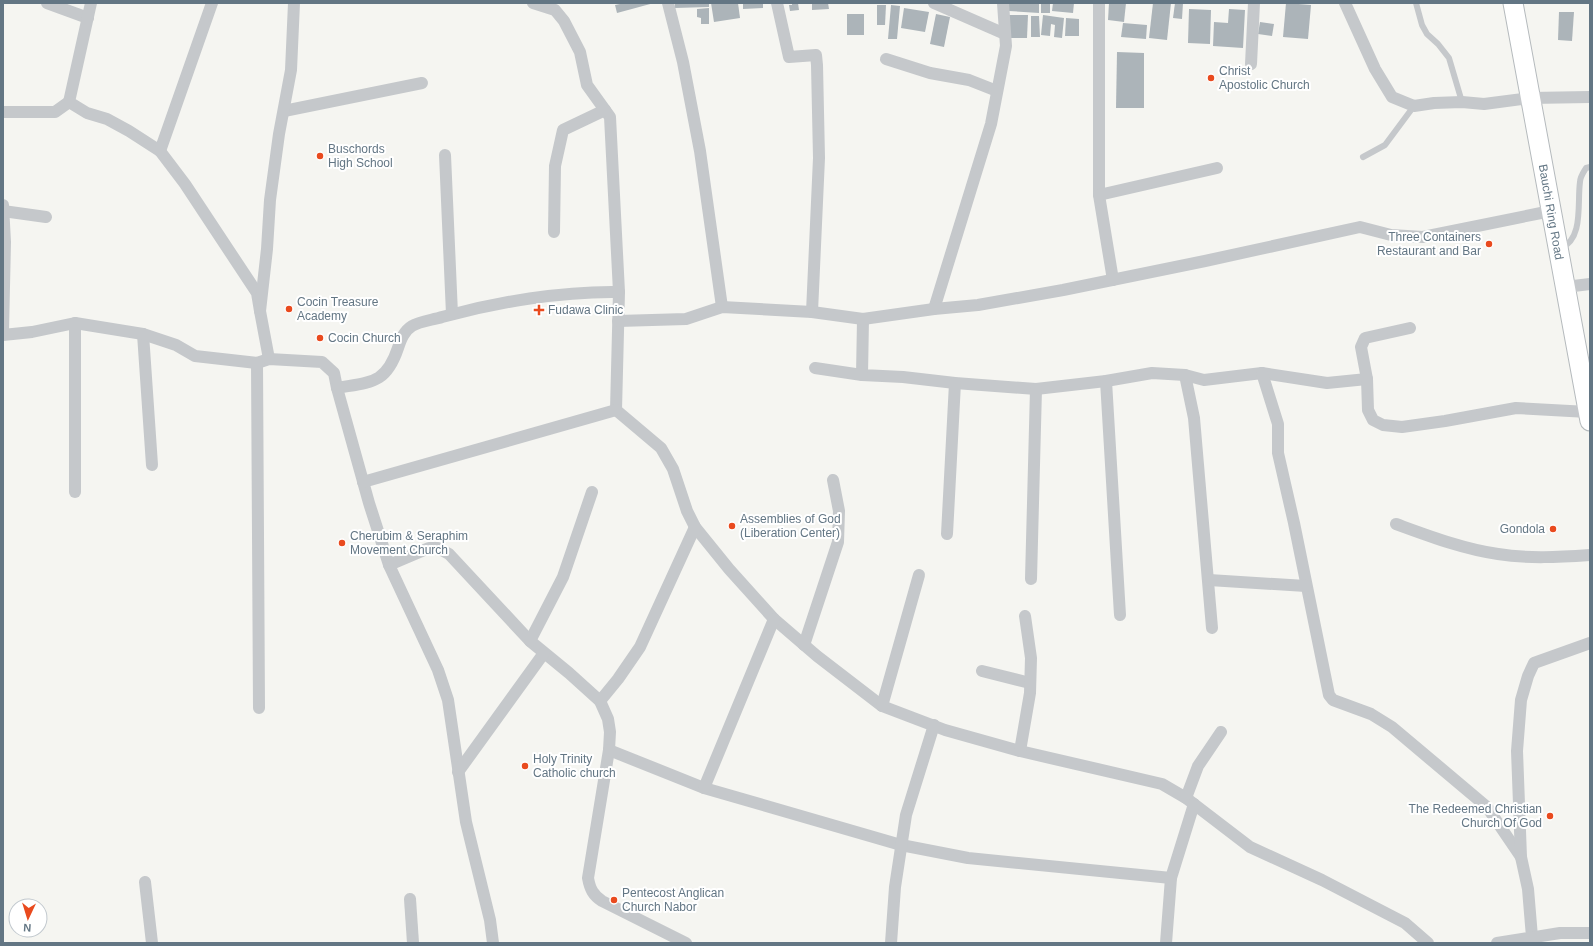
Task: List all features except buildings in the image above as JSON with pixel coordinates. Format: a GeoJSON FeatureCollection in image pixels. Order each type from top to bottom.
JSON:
{"type":"FeatureCollection","features":[{"type":"Feature","properties":{"kind":"main road","name":"Bauchi Ring Road"},"geometry":{"type":"LineString","coordinates":[[1513,3],[1589,416]]}},
{"type":"Feature","properties":{"kind":"street"},"geometry":{"type":"LineString","coordinates":[[47,3],[88,18]]}},
{"type":"Feature","properties":{"kind":"street"},"geometry":{"type":"LineString","coordinates":[[3,112],[55,112],[69,102],[91,3]]}},
{"type":"Feature","properties":{"kind":"street"},"geometry":{"type":"LineString","coordinates":[[160,151],[212,3]]}},
{"type":"Feature","properties":{"kind":"street"},"geometry":{"type":"LineString","coordinates":[[260,311],[267,250],[270,200],[291,70],[294,3]]}},
{"type":"Feature","properties":{"kind":"street"},"geometry":{"type":"LineString","coordinates":[[533,3],[549,5],[564,21],[580,52],[587,85],[610,117],[619,292],[616,410]]}},
{"type":"Feature","properties":{"kind":"street"},"geometry":{"type":"LineString","coordinates":[[668,3],[683,62],[700,151],[722,307]]}},
{"type":"Feature","properties":{"kind":"street"},"geometry":{"type":"LineString","coordinates":[[777,3],[789,57],[816,55],[819,158],[812,312]]}},
{"type":"Feature","properties":{"kind":"street"},"geometry":{"type":"LineString","coordinates":[[934,3],[1005,34]]}},
{"type":"Feature","properties":{"kind":"street"},"geometry":{"type":"LineString","coordinates":[[934,309],[991,124],[1006,46],[1003,3]]}},
{"type":"Feature","properties":{"kind":"street"},"geometry":{"type":"LineString","coordinates":[[1099,3],[1100,195],[1113,280]]}},
{"type":"Feature","properties":{"kind":"street"},"geometry":{"type":"LineString","coordinates":[[1251,64],[1254,3]]}},
{"type":"Feature","properties":{"kind":"street"},"geometry":{"type":"LineString","coordinates":[[1345,3],[1375,69],[1392,97],[1414,106],[1434,103],[1462,102],[1484,104],[1530,98],[1590,98]]}},
{"type":"Feature","properties":{"kind":"street"},"geometry":{"type":"LineString","coordinates":[[886,59],[930,73],[968,80],[997,91]]}},
{"type":"Feature","properties":{"kind":"street"},"geometry":{"type":"LineString","coordinates":[[284,111],[422,83]]}},
{"type":"Feature","properties":{"kind":"street"},"geometry":{"type":"LineString","coordinates":[[69,102],[87,113],[107,119],[124,128],[160,151],[185,184],[257,293],[269,359]]}},
{"type":"Feature","properties":{"kind":"street"},"geometry":{"type":"LineString","coordinates":[[554,232],[555,166],[563,130],[605,110]]}},
{"type":"Feature","properties":{"kind":"street"},"geometry":{"type":"LineString","coordinates":[[445,155],[452,314]]}},
{"type":"Feature","properties":{"kind":"street"},"geometry":{"type":"LineString","coordinates":[[1100,195],[1217,168]]}},
{"type":"Feature","properties":{"kind":"street"},"geometry":{"type":"LineString","coordinates":[[3,205],[5,242],[3,332]]}},
{"type":"Feature","properties":{"kind":"street"},"geometry":{"type":"LineString","coordinates":[[3,211],[46,217]]}},
{"type":"Feature","properties":{"kind":"street"},"geometry":{"type":"LineString","coordinates":[[618,321],[686,319],[722,307],[812,312],[863,319],[934,309],[978,305],[1113,280],[1360,227],[1392,235],[1423,237],[1551,211]]}},
{"type":"Feature","properties":{"kind":"street"},"geometry":{"type":"LineString","coordinates":[[1565,287],[1590,284]]}},
{"type":"Feature","properties":{"kind":"street"},"geometry":{"type":"LineString","coordinates":[[337,388],[362,384],[381,378],[388,371],[394,360],[405,332],[414,325],[452,314],[504,303],[589,291],[619,292]]}},
{"type":"Feature","properties":{"kind":"street"},"geometry":{"type":"LineString","coordinates":[[862,375],[863,319]]}},
{"type":"Feature","properties":{"kind":"street"},"geometry":{"type":"LineString","coordinates":[[75,323],[75,492]]}},
{"type":"Feature","properties":{"kind":"street"},"geometry":{"type":"LineString","coordinates":[[3,335],[32,332],[75,323],[143,334],[176,345],[195,356],[257,363],[269,359],[322,362],[334,373],[362,482],[388,565],[438,670],[448,700],[466,822],[490,920],[493,943]]}},
{"type":"Feature","properties":{"kind":"street"},"geometry":{"type":"LineString","coordinates":[[1410,328],[1365,338],[1361,348],[1367,379],[1368,410],[1373,420],[1383,425],[1402,427],[1516,408],[1589,416]]}},
{"type":"Feature","properties":{"kind":"street"},"geometry":{"type":"LineString","coordinates":[[143,334],[152,465]]}},
{"type":"Feature","properties":{"kind":"street"},"geometry":{"type":"LineString","coordinates":[[257,363],[259,708]]}},
{"type":"Feature","properties":{"kind":"street"},"geometry":{"type":"LineString","coordinates":[[815,368],[862,375],[903,377],[955,383],[1036,389],[1106,381],[1152,373],[1185,375],[1204,380],[1262,373],[1327,383],[1367,379]]}},
{"type":"Feature","properties":{"kind":"street"},"geometry":{"type":"LineString","coordinates":[[1262,373],[1278,424],[1278,453],[1294,523],[1329,695],[1333,700],[1371,714],[1392,727],[1410,742],[1487,807],[1521,857]]}},
{"type":"Feature","properties":{"kind":"street"},"geometry":{"type":"LineString","coordinates":[[1185,375],[1194,418],[1212,628]]}},
{"type":"Feature","properties":{"kind":"street"},"geometry":{"type":"LineString","coordinates":[[1106,381],[1120,616]]}},
{"type":"Feature","properties":{"kind":"street"},"geometry":{"type":"LineString","coordinates":[[947,534],[955,383]]}},
{"type":"Feature","properties":{"kind":"street"},"geometry":{"type":"LineString","coordinates":[[1031,579],[1036,389]]}},
{"type":"Feature","properties":{"kind":"street"},"geometry":{"type":"LineString","coordinates":[[362,482],[616,410]]}},
{"type":"Feature","properties":{"kind":"street"},"geometry":{"type":"LineString","coordinates":[[616,410],[661,448],[673,469],[687,511],[695,526],[729,569],[774,619],[804,645],[882,706],[945,730],[1020,751],[1162,784],[1190,801],[1250,847],[1322,880],[1405,923],[1428,943]]}},
{"type":"Feature","properties":{"kind":"street"},"geometry":{"type":"LineString","coordinates":[[804,645],[838,542],[839,511],[833,480]]}},
{"type":"Feature","properties":{"kind":"street"},"geometry":{"type":"LineString","coordinates":[[530,641],[563,577],[592,492]]}},
{"type":"Feature","properties":{"kind":"street"},"geometry":{"type":"LineString","coordinates":[[1396,524],[1450,544],[1499,554],[1555,557],[1590,555]]}},
{"type":"Feature","properties":{"kind":"street"},"geometry":{"type":"LineString","coordinates":[[600,701],[640,647],[695,526]]}},
{"type":"Feature","properties":{"kind":"street"},"geometry":{"type":"LineString","coordinates":[[388,565],[429,548],[438,548],[449,554],[530,641],[600,701],[608,719],[610,732],[609,750],[588,878],[590,888],[594,896],[602,901],[686,943]]}},
{"type":"Feature","properties":{"kind":"street"},"geometry":{"type":"LineString","coordinates":[[882,706],[919,575]]}},
{"type":"Feature","properties":{"kind":"street"},"geometry":{"type":"LineString","coordinates":[[1209,580],[1306,586]]}},
{"type":"Feature","properties":{"kind":"street"},"geometry":{"type":"LineString","coordinates":[[1020,751],[1030,693],[1031,658],[1025,616]]}},
{"type":"Feature","properties":{"kind":"street"},"geometry":{"type":"LineString","coordinates":[[704,788],[774,619]]}},
{"type":"Feature","properties":{"kind":"street"},"geometry":{"type":"LineString","coordinates":[[1532,937],[1528,889],[1521,857],[1517,751],[1520,700],[1534,663],[1590,643]]}},
{"type":"Feature","properties":{"kind":"street"},"geometry":{"type":"LineString","coordinates":[[458,772],[544,653]]}},
{"type":"Feature","properties":{"kind":"street"},"geometry":{"type":"LineString","coordinates":[[982,670],[1030,683]]}},
{"type":"Feature","properties":{"kind":"street"},"geometry":{"type":"LineString","coordinates":[[891,943],[895,887],[906,815],[934,725]]}},
{"type":"Feature","properties":{"kind":"street"},"geometry":{"type":"LineString","coordinates":[[1166,943],[1171,878],[1198,766],[1221,732]]}},
{"type":"Feature","properties":{"kind":"street"},"geometry":{"type":"LineString","coordinates":[[609,750],[704,788],[901,845],[968,858],[1171,878]]}},
{"type":"Feature","properties":{"kind":"street"},"geometry":{"type":"LineString","coordinates":[[145,882],[152,943]]}},
{"type":"Feature","properties":{"kind":"street"},"geometry":{"type":"LineString","coordinates":[[410,899],[413,943]]}},
{"type":"Feature","properties":{"kind":"street"},"geometry":{"type":"LineString","coordinates":[[1497,943],[1560,933],[1590,933]]}},
{"type":"Feature","properties":{"kind":"lane"},"geometry":{"type":"LineString","coordinates":[[1416,3],[1422,25],[1427,34],[1438,44],[1449,58],[1462,102]]}},
{"type":"Feature","properties":{"kind":"lane"},"geometry":{"type":"LineString","coordinates":[[1363,157],[1385,145],[1414,106]]}},
{"type":"Feature","properties":{"kind":"lane"},"geometry":{"type":"LineString","coordinates":[[1558,250],[1566,246],[1574,236],[1580,214],[1580,183],[1586,168],[1590,167]]}},
{"type":"Feature","properties":{"kind":"place","name":"Christ Apostolic Church"},"geometry":{"type":"Point","coordinates":[1211,78]}},
{"type":"Feature","properties":{"kind":"place","name":"Buschords High School"},"geometry":{"type":"Point","coordinates":[320,156]}},
{"type":"Feature","properties":{"kind":"place","name":"Three Containers Restaurant and Bar"},"geometry":{"type":"Point","coordinates":[1489,244]}},
{"type":"Feature","properties":{"kind":"place","name":"Cocin Treasure Academy"},"geometry":{"type":"Point","coordinates":[289,309]}},
{"type":"Feature","properties":{"kind":"place","name":"Fudawa Clinic"},"geometry":{"type":"Point","coordinates":[539,310]}},
{"type":"Feature","properties":{"kind":"place","name":"Cocin Church"},"geometry":{"type":"Point","coordinates":[320,338]}},
{"type":"Feature","properties":{"kind":"place","name":"Assemblies of God (Liberation Center)"},"geometry":{"type":"Point","coordinates":[732,526]}},
{"type":"Feature","properties":{"kind":"place","name":"Gondola"},"geometry":{"type":"Point","coordinates":[1553,529]}},
{"type":"Feature","properties":{"kind":"place","name":"Cherubim & Seraphim Movement Church"},"geometry":{"type":"Point","coordinates":[342,543]}},
{"type":"Feature","properties":{"kind":"place","name":"Holy Trinity Catholic church"},"geometry":{"type":"Point","coordinates":[525,766]}},
{"type":"Feature","properties":{"kind":"place","name":"The Redeemed Christian Church Of God"},"geometry":{"type":"Point","coordinates":[1550,816]}},
{"type":"Feature","properties":{"kind":"place","name":"Pentecost Anglican Church Nabor"},"geometry":{"type":"Point","coordinates":[614,900]}}]}
